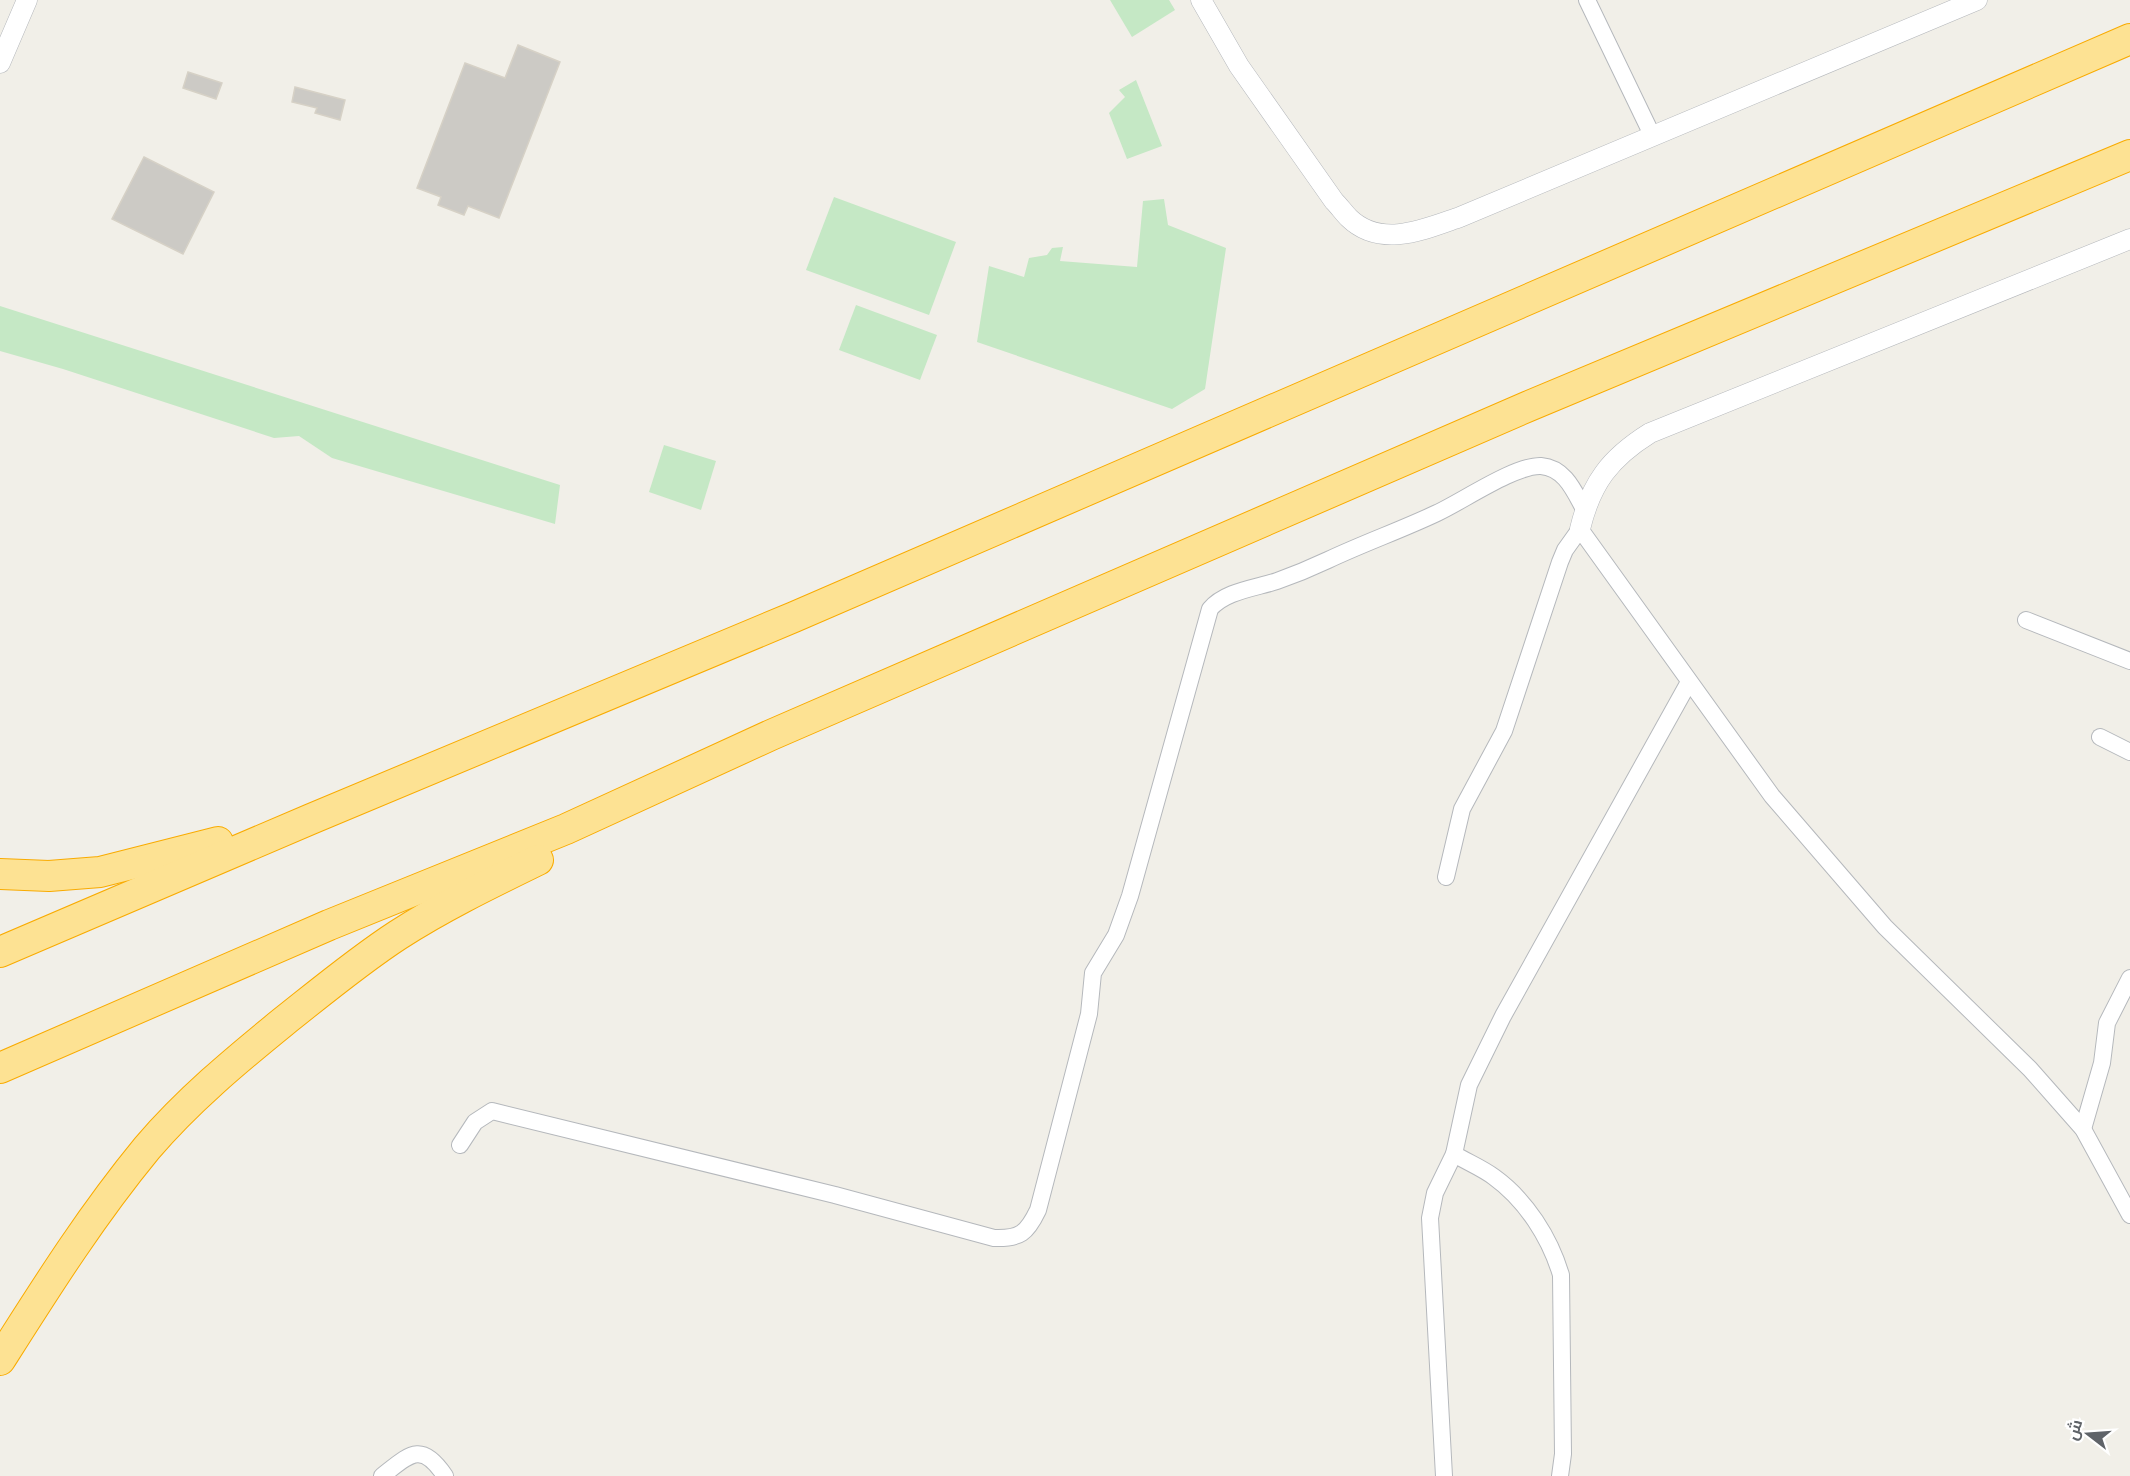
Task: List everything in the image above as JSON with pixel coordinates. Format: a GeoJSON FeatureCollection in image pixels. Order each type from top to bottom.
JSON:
{"type":"FeatureCollection","features":[{"type":"Feature","properties":{"kind":"highway"},"geometry":{"type":"LineString","coordinates":[[0,952],[794,617],[2130,39]]}},
{"type":"Feature","properties":{"kind":"highway"},"geometry":{"type":"LineString","coordinates":[[0,1068],[329,925],[566,829],[771,735],[1518,411],[2130,154]]}},
{"type":"Feature","properties":{"kind":"highway"},"geometry":{"type":"LineString","coordinates":[[0,1360],[73,1245],[111,1194],[156,1139],[235,1061],[399,934],[502,878],[644,806],[771,735]]}},
{"type":"Feature","properties":{"kind":"highway"},"geometry":{"type":"LineString","coordinates":[[0,874],[48,876],[100,872],[311,819]]}},
{"type":"Feature","properties":{"kind":"street"},"geometry":{"type":"LineString","coordinates":[[0,63],[27,0]]}},
{"type":"Feature","properties":{"kind":"street"},"geometry":{"type":"LineString","coordinates":[[1201,0],[1239,66],[1334,201],[1351,220],[1374,232],[1399,236],[1460,217],[1977,0]]}},
{"type":"Feature","properties":{"kind":"street"},"geometry":{"type":"LineString","coordinates":[[1587,0],[1653,136]]}},
{"type":"Feature","properties":{"kind":"street"},"geometry":{"type":"LineString","coordinates":[[1446,877],[1462,809],[1504,731],[1560,562],[1580,529],[1584,509],[1592,490],[1603,472],[1617,457],[1650,433],[2130,239]]}},
{"type":"Feature","properties":{"kind":"street"},"geometry":{"type":"LineString","coordinates":[[460,1145],[475,1122],[492,1111],[845,1197],[994,1238],[1011,1239],[1023,1234],[1031,1226],[1038,1210],[1089,1014],[1093,973],[1116,935],[1130,896],[1210,609],[1216,602],[1225,598],[1278,580],[1438,513],[1478,490],[1528,467],[1550,467],[1569,480],[1584,509]]}},
{"type":"Feature","properties":{"kind":"street"},"geometry":{"type":"LineString","coordinates":[[1580,529],[1772,796],[1878,919],[2030,1069],[2083,1129],[2130,1215]]}},
{"type":"Feature","properties":{"kind":"street"},"geometry":{"type":"LineString","coordinates":[[2026,620],[2130,661]]}},
{"type":"Feature","properties":{"kind":"street"},"geometry":{"type":"LineString","coordinates":[[1444,1476],[1430,1218],[1435,1193],[1454,1154],[1469,1085],[1503,1017],[1689,682]]}},
{"type":"Feature","properties":{"kind":"street"},"geometry":{"type":"LineString","coordinates":[[2100,738],[2130,752]]}},
{"type":"Feature","properties":{"kind":"street"},"geometry":{"type":"LineString","coordinates":[[2083,1129],[2102,1063],[2107,1023],[2130,978]]}},
{"type":"Feature","properties":{"kind":"street"},"geometry":{"type":"LineString","coordinates":[[1454,1154],[1493,1176],[1519,1200],[1544,1234],[1555,1256],[1561,1275],[1563,1454],[1560,1476]]}},
{"type":"Feature","properties":{"kind":"street"},"geometry":{"type":"LineString","coordinates":[[381,1476],[405,1457],[418,1454],[432,1459],[445,1476]]}},
{"type":"Feature","properties":{"kind":"green space"},"geometry":{"type":"Polygon","coordinates":[[[1110,0],[1169,0],[1175,10],[1132,37],[1110,0]]]}},
{"type":"Feature","properties":{"kind":"green space"},"geometry":{"type":"Polygon","coordinates":[[[1136,80],[1162,146],[1127,159],[1109,113],[1125,97],[1119,90],[1136,80]]]}},
{"type":"Feature","properties":{"kind":"green space"},"geometry":{"type":"Polygon","coordinates":[[[834,197],[956,242],[929,315],[806,270],[834,197]]]}},
{"type":"Feature","properties":{"kind":"green space"},"geometry":{"type":"Polygon","coordinates":[[[1164,199],[1168,225],[1226,248],[1205,389],[1172,409],[977,342],[989,266],[1024,277],[1029,258],[1047,255],[1052,248],[1063,247],[1060,261],[1137,267],[1143,201],[1164,199]]]}},
{"type":"Feature","properties":{"kind":"green space"},"geometry":{"type":"Polygon","coordinates":[[[856,305],[937,335],[920,380],[839,350],[856,305]]]}},
{"type":"Feature","properties":{"kind":"green space"},"geometry":{"type":"Polygon","coordinates":[[[0,306],[560,485],[555,524],[332,458],[299,436],[274,438],[63,369],[0,351],[0,306]]]}},
{"type":"Feature","properties":{"kind":"green space"},"geometry":{"type":"Polygon","coordinates":[[[664,445],[716,461],[701,510],[649,492],[664,445]]]}},
{"type":"Feature","properties":{"kind":"building"},"geometry":{"type":"Polygon","coordinates":[[[518,45],[560,62],[499,218],[468,206],[464,215],[438,205],[441,197],[417,188],[465,63],[505,78],[518,45]]]}},
{"type":"Feature","properties":{"kind":"building"},"geometry":{"type":"Polygon","coordinates":[[[188,72],[222,83],[216,99],[183,88],[188,72]]]}},
{"type":"Feature","properties":{"kind":"building"},"geometry":{"type":"Polygon","coordinates":[[[295,87],[345,100],[340,120],[315,113],[317,108],[292,102],[295,87]]]}},
{"type":"Feature","properties":{"kind":"building"},"geometry":{"type":"Polygon","coordinates":[[[144,157],[214,192],[183,254],[112,219],[144,157]]]}}]}
